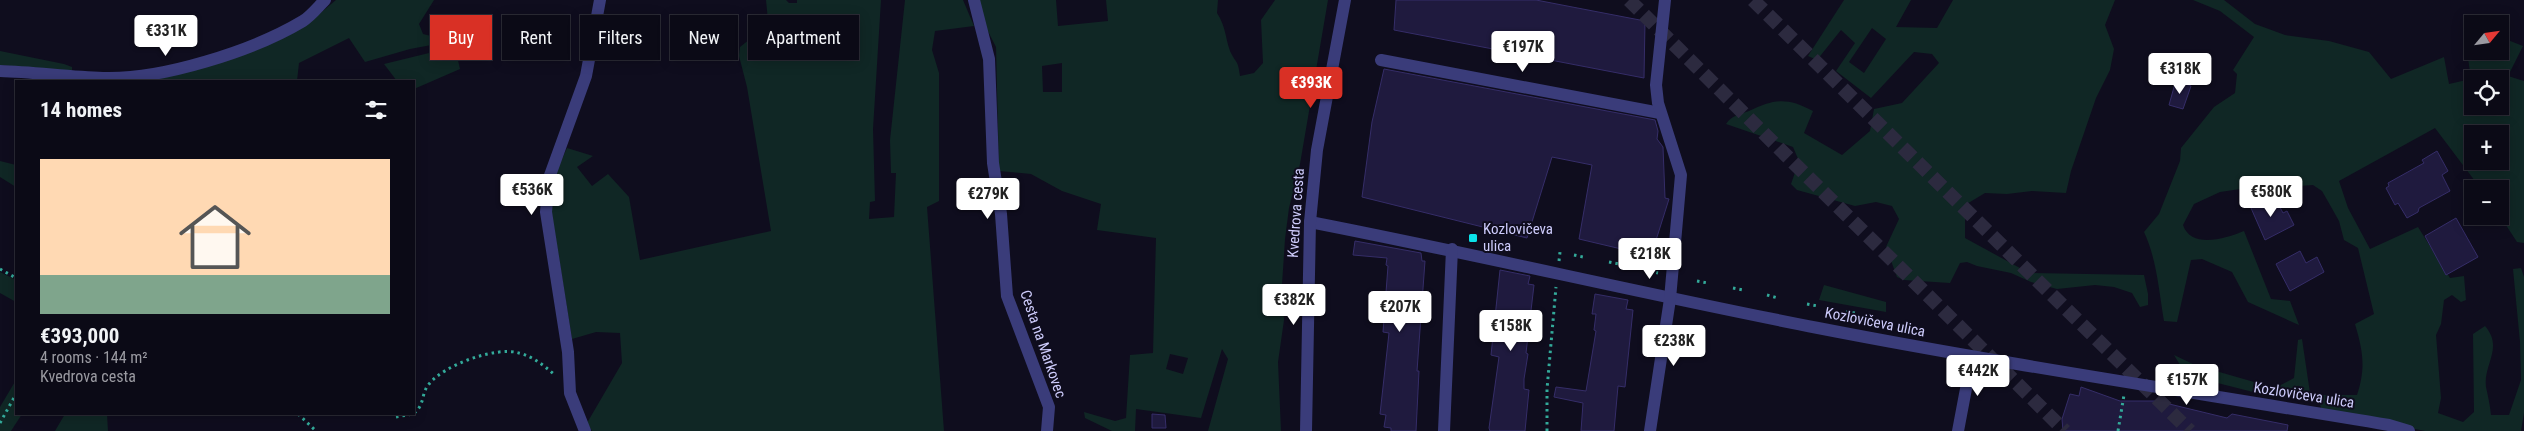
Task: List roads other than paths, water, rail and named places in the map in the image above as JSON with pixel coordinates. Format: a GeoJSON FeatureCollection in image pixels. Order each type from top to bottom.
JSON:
{"type":"FeatureCollection","features":[{"type":"Feature","properties":{"kind":"street"},"geometry":{"type":"LineString","coordinates":[[0,71],[44,72],[104,78],[161,72],[246,49],[304,20],[325,0]]}},
{"type":"Feature","properties":{"kind":"street"},"geometry":{"type":"LineString","coordinates":[[585,431],[570,393],[568,352],[546,212],[549,178],[586,76],[600,0]]}},
{"type":"Feature","properties":{"kind":"street","name":"Cesta na Markovec"},"geometry":{"type":"LineString","coordinates":[[974,0],[988,59],[993,163],[1001,214],[1007,296],[1019,333],[1049,407],[1047,431]]}},
{"type":"Feature","properties":{"kind":"street","name":"Kvedrova cesta"},"geometry":{"type":"LineString","coordinates":[[1306,431],[1310,222],[1317,150],[1345,0]]}},
{"type":"Feature","properties":{"kind":"street"},"geometry":{"type":"LineString","coordinates":[[1650,431],[1670,298],[1681,175],[1660,113],[1656,86],[1664,0]]}},
{"type":"Feature","properties":{"kind":"street"},"geometry":{"type":"LineString","coordinates":[[1381,60],[1660,113]]}},
{"type":"Feature","properties":{"kind":"street","name":"Kozlovičeva ulica"},"geometry":{"type":"LineString","coordinates":[[1310,222],[1452,249],[1670,298],[1972,357],[2389,425],[2409,431]]}},
{"type":"Feature","properties":{"kind":"street"},"geometry":{"type":"LineString","coordinates":[[1444,431],[1452,249]]}},
{"type":"Feature","properties":{"kind":"street"},"geometry":{"type":"LineString","coordinates":[[1958,431],[1972,357]]}},
{"type":"Feature","properties":{"kind":"tunnel"},"geometry":{"type":"LineString","coordinates":[[1629,0],[2065,431]]}},
{"type":"Feature","properties":{"kind":"tunnel"},"geometry":{"type":"LineString","coordinates":[[1753,0],[2190,431]]}},
{"type":"Feature","properties":{"kind":"place","name":"Kozlovičeva ulica"},"geometry":{"type":"Point","coordinates":[1473,238]}}]}
